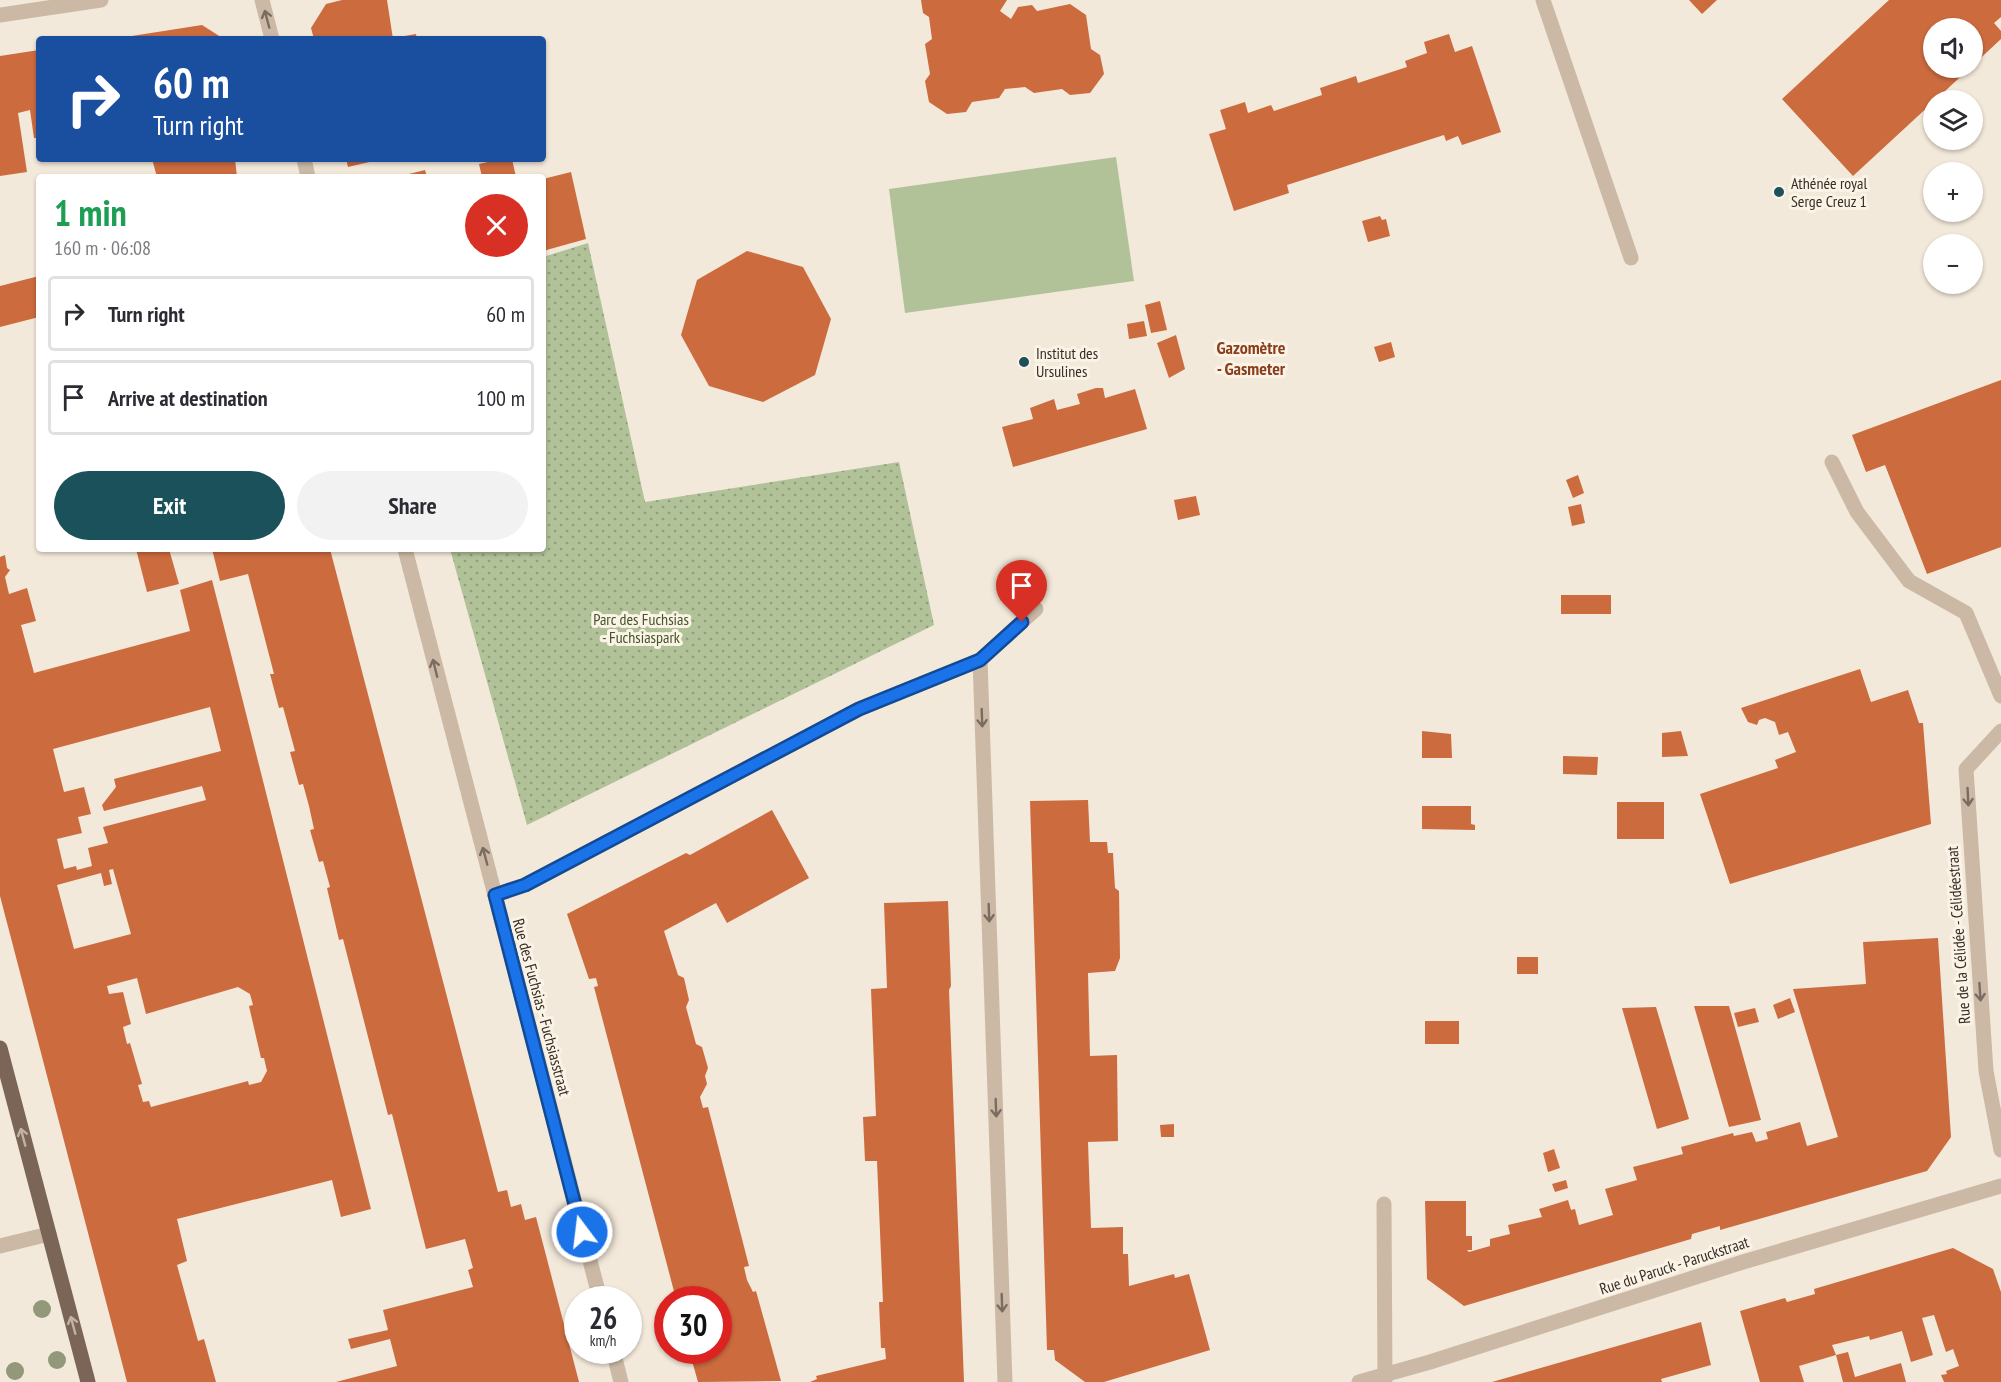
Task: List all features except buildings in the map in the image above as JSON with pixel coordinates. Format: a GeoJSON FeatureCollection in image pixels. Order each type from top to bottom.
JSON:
{"type":"FeatureCollection","features":[{"type":"Feature","properties":{"kind":"main road"},"geometry":{"type":"LineString","coordinates":[[0,1048],[88,1382]]}},
{"type":"Feature","properties":{"kind":"street"},"geometry":{"type":"LineString","coordinates":[[0,15],[101,0]]}},
{"type":"Feature","properties":{"kind":"street"},"geometry":{"type":"LineString","coordinates":[[262,0],[271,36]]}},
{"type":"Feature","properties":{"kind":"street"},"geometry":{"type":"LineString","coordinates":[[1543,0],[1631,258]]}},
{"type":"Feature","properties":{"kind":"street"},"geometry":{"type":"LineString","coordinates":[[1832,462],[1857,512],[1909,581],[1966,613],[2001,696]]}},
{"type":"Feature","properties":{"kind":"street","name":"Rue des Fuchsias - Fuchsiasstraat"},"geometry":{"type":"LineString","coordinates":[[406,552],[597,1286]]}},
{"type":"Feature","properties":{"kind":"street"},"geometry":{"type":"LineString","coordinates":[[495,895],[525,885],[859,709],[980,660],[1036,609]]}},
{"type":"Feature","properties":{"kind":"street"},"geometry":{"type":"LineString","coordinates":[[980,660],[1005,1382]]}},
{"type":"Feature","properties":{"kind":"street","name":"Rue de la Célidée - Célidéestraat"},"geometry":{"type":"LineString","coordinates":[[2001,731],[1966,769],[1986,1071],[2001,1149]]}},
{"type":"Feature","properties":{"kind":"street","name":"Rue du Paruck - Paruckstraat"},"geometry":{"type":"LineString","coordinates":[[1359,1382],[1385,1378],[1743,1262],[2001,1186]]}},
{"type":"Feature","properties":{"kind":"street"},"geometry":{"type":"LineString","coordinates":[[1384,1204],[1385,1378]]}},
{"type":"Feature","properties":{"kind":"street"},"geometry":{"type":"LineString","coordinates":[[0,1246],[49,1234]]}},
{"type":"Feature","properties":{"kind":"street"},"geometry":{"type":"LineString","coordinates":[[616,1364],[621,1382]]}},
{"type":"Feature","properties":{"kind":"green space"},"geometry":{"type":"Polygon","coordinates":[[[1116,157],[1134,281],[905,313],[889,189],[1116,157]]]}},
{"type":"Feature","properties":{"kind":"green space","name":"Parc des Fuchsias - Fuchsiaspark"},"geometry":{"type":"Polygon","coordinates":[[[588,243],[645,502],[899,462],[934,625],[527,825],[451,552],[546,552],[546,256],[588,243]]]}},
{"type":"Feature","properties":{"kind":"place","name":"Athénée royal Serge Creuz 1"},"geometry":{"type":"Point","coordinates":[1779,192]}},
{"type":"Feature","properties":{"kind":"place","name":"Institut des Ursulines"},"geometry":{"type":"Point","coordinates":[1024,362]}},
{"type":"Feature","properties":{"kind":"district","name":"Gazomètre - Gasmeter"},"geometry":{"type":"Point","coordinates":[1251,358]}},
{"type":"Feature","properties":{"kind":"route"},"geometry":{"type":"LineString","coordinates":[[582,1232],[495,895],[525,885],[623,831],[859,709],[980,660],[1022,622]]}}]}
